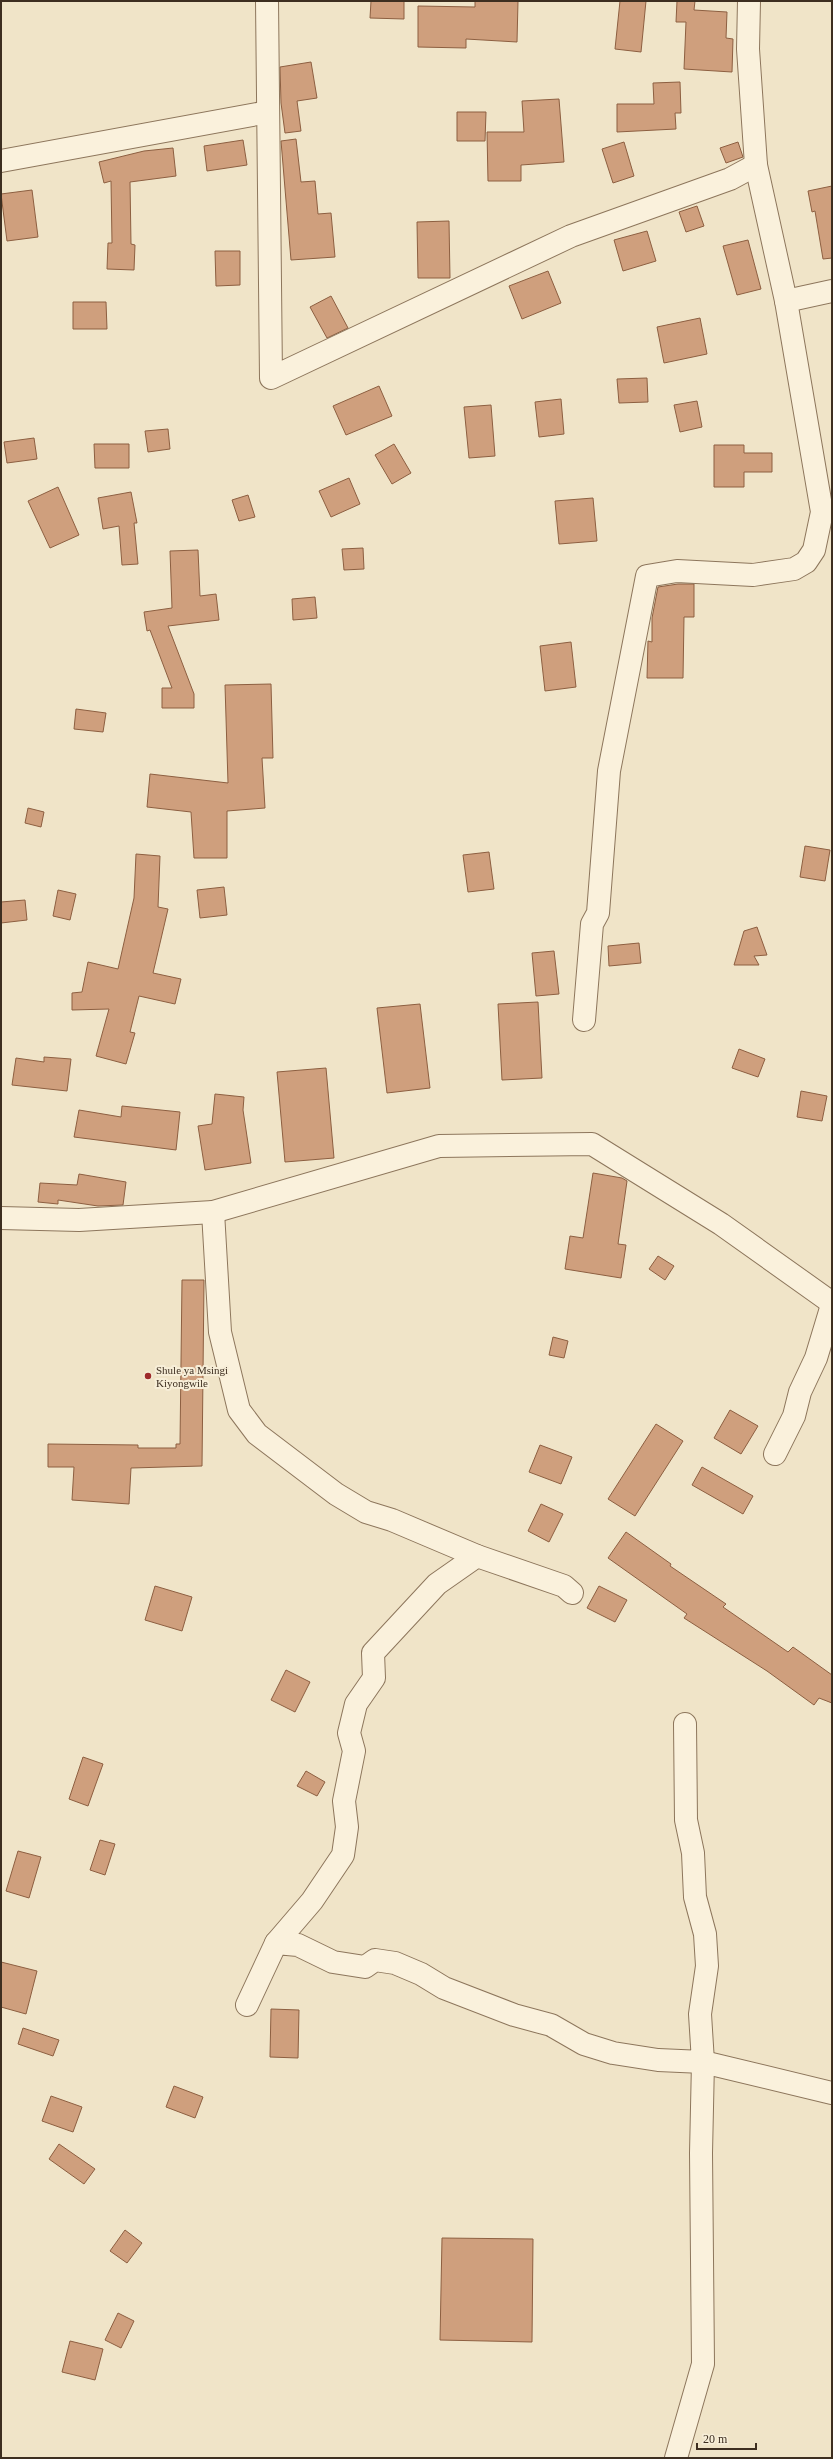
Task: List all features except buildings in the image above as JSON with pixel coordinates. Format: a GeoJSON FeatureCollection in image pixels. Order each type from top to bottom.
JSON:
{"type":"FeatureCollection","features":[{"type":"Feature","properties":{"kind":"street"},"geometry":{"type":"LineString","coordinates":[[267,1],[271,378],[572,236],[730,179],[756,165]]}},
{"type":"Feature","properties":{"kind":"street"},"geometry":{"type":"LineString","coordinates":[[584,1020],[592,924],[598,913],[610,771],[648,576],[677,571],[752,575],[794,569],[806,562],[814,550],[822,512],[786,301],[756,165],[748,49],[749,1]]}},
{"type":"Feature","properties":{"kind":"street"},"geometry":{"type":"LineString","coordinates":[[1,161],[268,112]]}},
{"type":"Feature","properties":{"kind":"street"},"geometry":{"type":"LineString","coordinates":[[786,301],[832,291]]}},
{"type":"Feature","properties":{"kind":"street"},"geometry":{"type":"LineString","coordinates":[[1,1218],[79,1220],[213,1212],[439,1146],[592,1144],[721,1224],[832,1304],[816,1358],[800,1392],[794,1416],[775,1454]]}},
{"type":"Feature","properties":{"kind":"street"},"geometry":{"type":"LineString","coordinates":[[213,1212],[220,1332],[239,1410],[257,1434],[336,1494],[366,1512],[392,1520],[477,1556],[564,1586],[572,1593]]}},
{"type":"Feature","properties":{"kind":"street"},"geometry":{"type":"LineString","coordinates":[[247,2005],[276,1943],[312,1901],[343,1855],[347,1827],[344,1801],[354,1751],[349,1733],[356,1704],[374,1678],[374,1654],[437,1584],[477,1556]]}},
{"type":"Feature","properties":{"kind":"street"},"geometry":{"type":"LineString","coordinates":[[676,2458],[703,2364],[701,2153],[703,2062],[700,2014],[707,1966],[705,1934],[695,1897],[693,1853],[686,1820],[685,1724]]}},
{"type":"Feature","properties":{"kind":"street"},"geometry":{"type":"LineString","coordinates":[[276,1943],[298,1945],[333,1962],[365,1967],[375,1960],[395,1963],[421,1974],[444,1988],[514,2015],[551,2025],[584,2044],[613,2053],[658,2060],[703,2062],[832,2093]]}},
{"type":"Feature","properties":{"kind":"place","name":"Shule ya Msingi Kiyongwile"},"geometry":{"type":"Point","coordinates":[148,1376]}}]}
